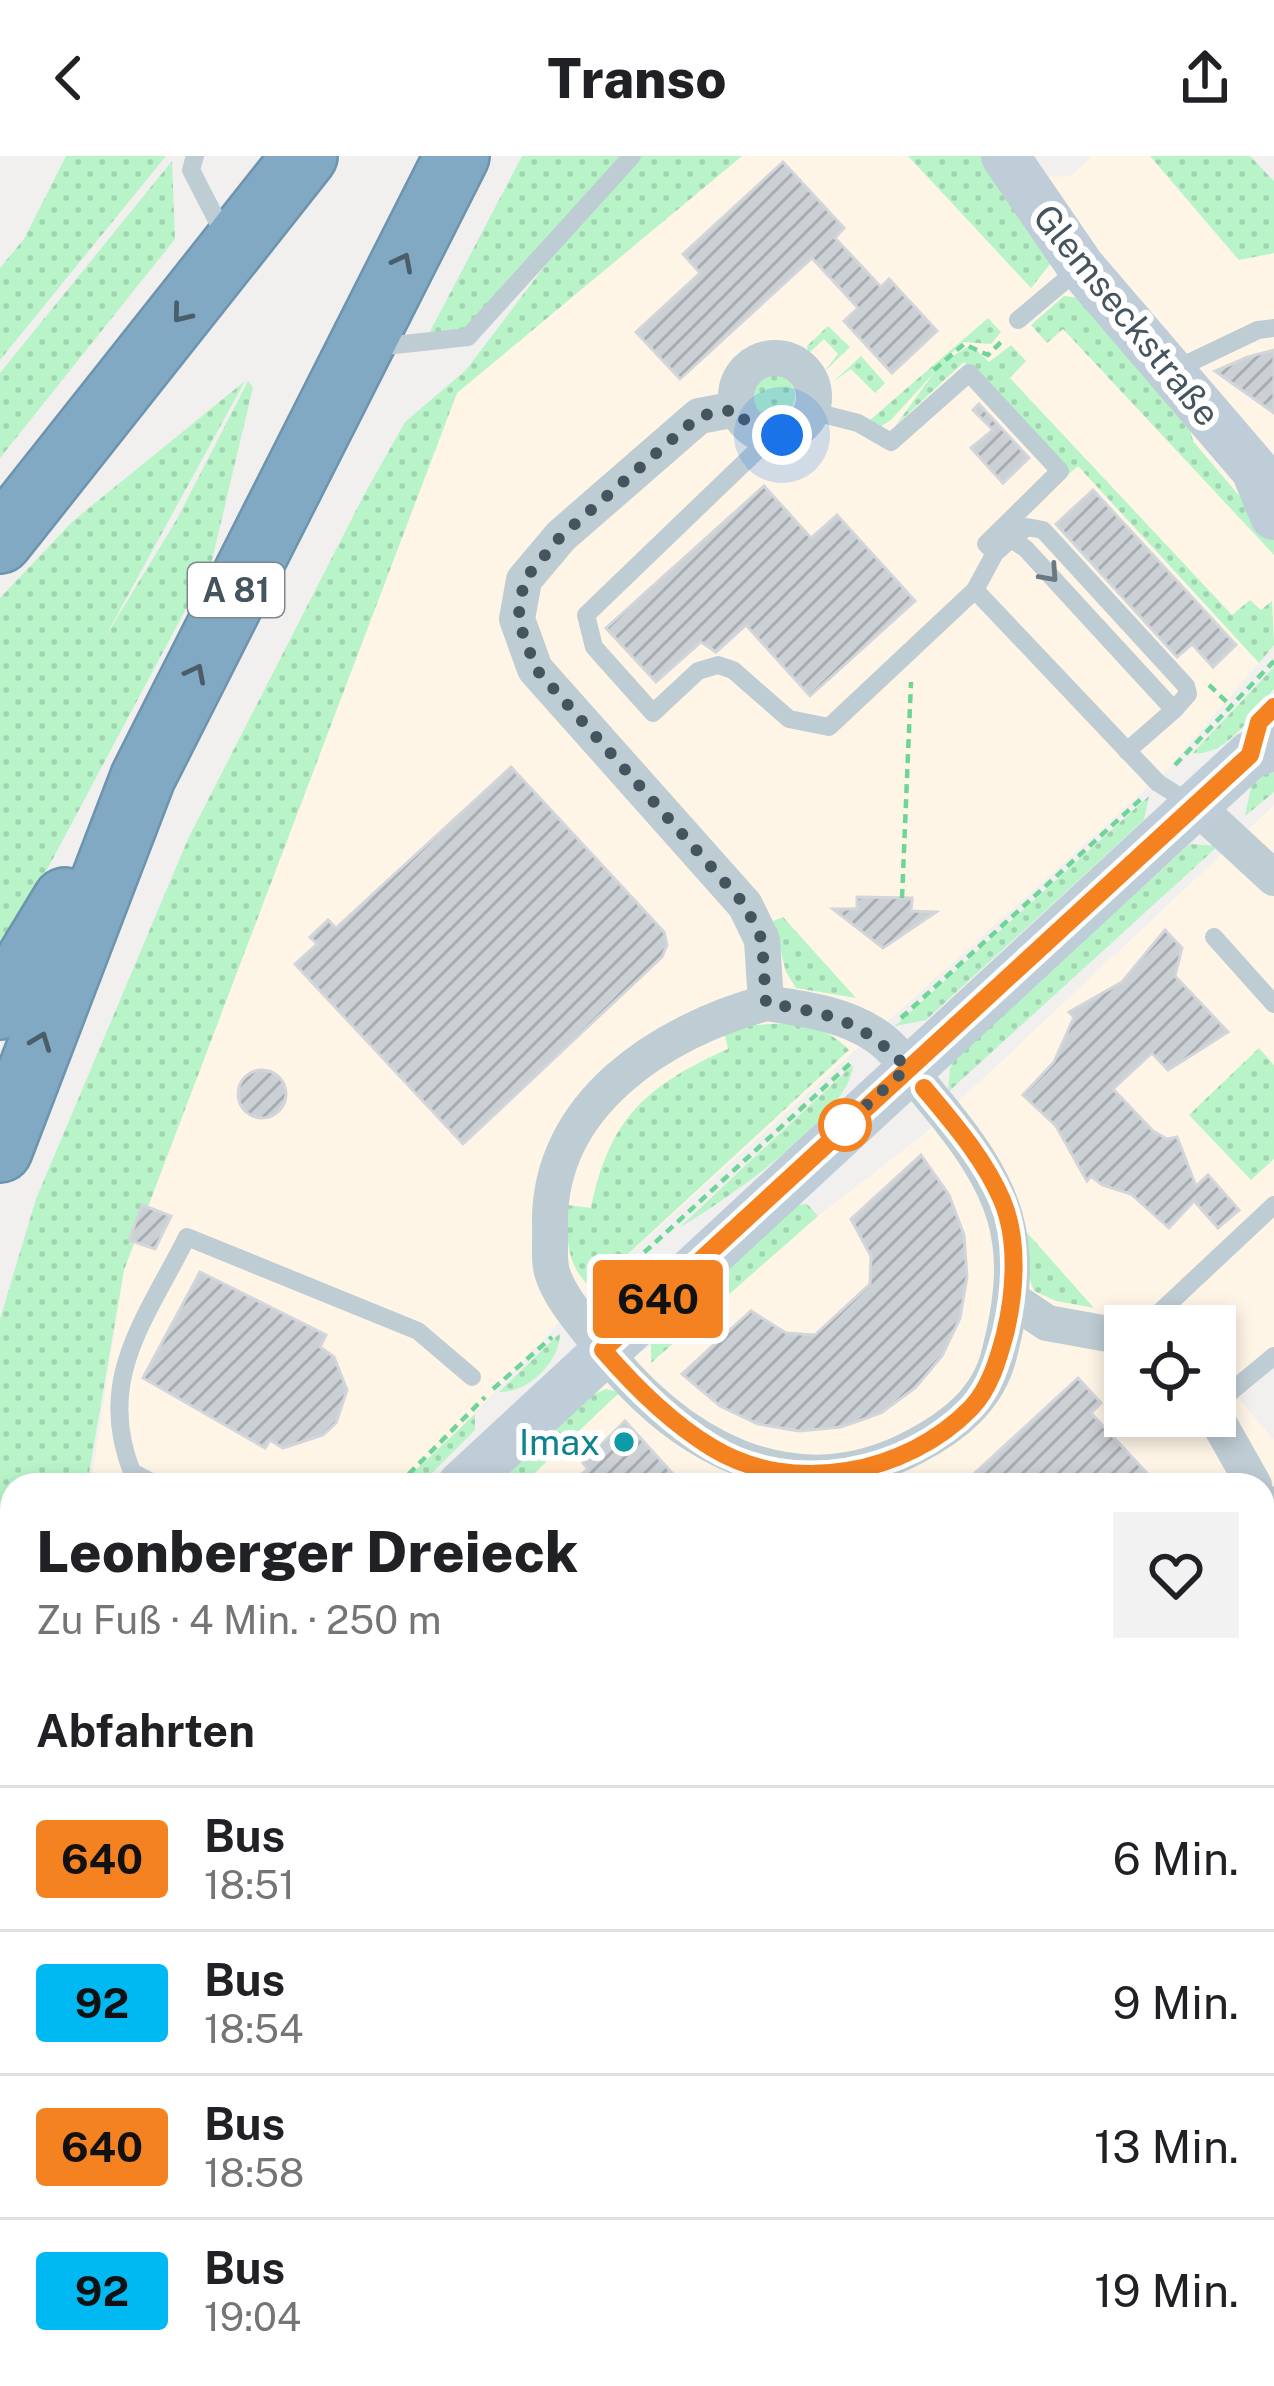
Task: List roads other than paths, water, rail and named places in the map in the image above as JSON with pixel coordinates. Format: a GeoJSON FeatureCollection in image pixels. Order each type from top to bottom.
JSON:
{"type":"FeatureCollection","features":[{"type":"Feature","properties":{"kind":"highway"},"geometry":{"type":"LineString","coordinates":[[0,541],[305,156]]}},
{"type":"Feature","properties":{"kind":"highway","name":"A 81"},"geometry":{"type":"LineString","coordinates":[[0,1006],[143,777],[457,156]]}},
{"type":"Feature","properties":{"kind":"highway"},"geometry":{"type":"LineString","coordinates":[[0,519],[57,465]]}},
{"type":"Feature","properties":{"kind":"highway","name":"A 81"},"geometry":{"type":"LineString","coordinates":[[0,1150],[143,777]]}},
{"type":"Feature","properties":{"kind":"main road","name":"Glemseckstraße"},"geometry":{"type":"LineString","coordinates":[[1014,159],[1081,267],[1169,373],[1264,475],[1274,516]]}},
{"type":"Feature","properties":{"kind":"main road"},"geometry":{"type":"LineString","coordinates":[[471,1473],[590,1332],[893,1053],[1177,795],[1262,751],[1259,722],[1274,707]]}},
{"type":"Feature","properties":{"kind":"street"},"geometry":{"type":"LineString","coordinates":[[770,358],[802,368],[813,388],[812,411],[792,432],[772,436],[750,428],[737,409],[741,376],[770,358]]}},
{"type":"Feature","properties":{"kind":"street"},"geometry":{"type":"LineString","coordinates":[[737,409],[699,416],[561,536],[524,580],[518,620],[536,669],[745,905],[762,940],[766,1003]]}},
{"type":"Feature","properties":{"kind":"street"},"geometry":{"type":"LineString","coordinates":[[1177,795],[1274,878]]}},
{"type":"Feature","properties":{"kind":"street"},"geometry":{"type":"LineString","coordinates":[[781,1473],[714,1449],[634,1386],[590,1332],[551,1271],[550,1203],[578,1126],[602,1091],[674,1037],[766,1003],[832,1014],[893,1053],[957,1126],[1004,1203],[1013,1300],[996,1368],[974,1406],[940,1433],[887,1462],[847,1473]]}},
{"type":"Feature","properties":{"kind":"street"},"geometry":{"type":"LineString","coordinates":[[1013,1300],[1047,1323],[1104,1333]]}},
{"type":"Feature","properties":{"kind":"street"},"geometry":{"type":"LineString","coordinates":[[1227,1437],[1247,1473]]}},
{"type":"Feature","properties":{"kind":"lane"},"geometry":{"type":"LineString","coordinates":[[195,156],[190,170],[232,248]]}},
{"type":"Feature","properties":{"kind":"lane"},"geometry":{"type":"LineString","coordinates":[[358,349],[468,337],[632,156]]}},
{"type":"Feature","properties":{"kind":"lane"},"geometry":{"type":"LineString","coordinates":[[1018,320],[1081,267]]}},
{"type":"Feature","properties":{"kind":"lane"},"geometry":{"type":"LineString","coordinates":[[1169,373],[1258,330],[1274,328]]}},
{"type":"Feature","properties":{"kind":"lane"},"geometry":{"type":"LineString","coordinates":[[812,411],[858,423],[891,442],[969,373],[1060,471],[986,544],[995,554]]}},
{"type":"Feature","properties":{"kind":"lane"},"geometry":{"type":"LineString","coordinates":[[772,436],[593,603],[586,631],[594,646],[652,713],[698,671],[718,665],[734,670],[789,719],[830,727],[975,590],[995,554],[1011,539],[1025,548],[1174,710],[1126,751]]}},
{"type":"Feature","properties":{"kind":"lane"},"geometry":{"type":"LineString","coordinates":[[975,590],[1126,751],[1177,795]]}},
{"type":"Feature","properties":{"kind":"lane"},"geometry":{"type":"LineString","coordinates":[[1214,937],[1274,1004]]}},
{"type":"Feature","properties":{"kind":"lane"},"geometry":{"type":"LineString","coordinates":[[1167,1305],[1274,1205]]}},
{"type":"Feature","properties":{"kind":"lane"},"geometry":{"type":"LineString","coordinates":[[134,1473],[116,1419],[119,1382],[187,1237],[418,1330],[472,1377]]}},
{"type":"Feature","properties":{"kind":"lane"},"geometry":{"type":"LineString","coordinates":[[1236,1388],[1274,1356]]}},
{"type":"Feature","properties":{"kind":"place","name":"Imax"},"geometry":{"type":"Point","coordinates":[624,1442]}}]}
